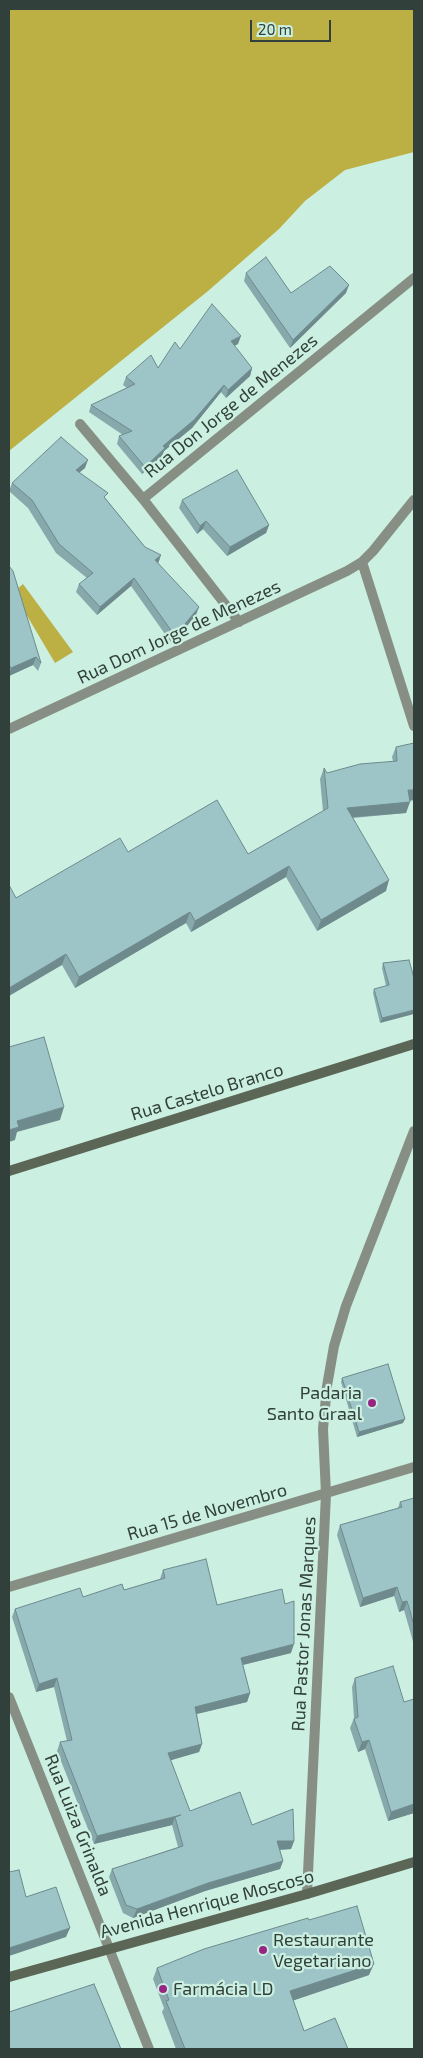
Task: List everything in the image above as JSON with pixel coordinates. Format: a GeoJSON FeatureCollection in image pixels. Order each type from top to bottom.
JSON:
{"type":"FeatureCollection","features":[{"type":"Feature","properties":{"kind":"main road","name":"Rua Castelo Branco"},"geometry":{"type":"LineString","coordinates":[[9,1171],[414,1044]]}},
{"type":"Feature","properties":{"kind":"main road","name":"Avenida Henrique Moscoso"},"geometry":{"type":"LineString","coordinates":[[9,1977],[307,1894],[414,1862]]}},
{"type":"Feature","properties":{"kind":"street","name":"Rua Don Jorge de Menezes"},"geometry":{"type":"LineString","coordinates":[[239,622],[143,499],[414,278]]}},
{"type":"Feature","properties":{"kind":"street"},"geometry":{"type":"LineString","coordinates":[[80,424],[143,499]]}},
{"type":"Feature","properties":{"kind":"street"},"geometry":{"type":"LineString","coordinates":[[414,500],[385,538],[362,562],[414,726]]}},
{"type":"Feature","properties":{"kind":"street","name":"Rua Dom Jorge de Menezes"},"geometry":{"type":"LineString","coordinates":[[9,729],[239,622],[362,562]]}},
{"type":"Feature","properties":{"kind":"street","name":"Rua Pastor Jonas Marques"},"geometry":{"type":"LineString","coordinates":[[307,1894],[326,1494],[323,1429],[334,1346],[346,1306],[414,1131]]}},
{"type":"Feature","properties":{"kind":"street","name":"Rua 15 de Novembro"},"geometry":{"type":"LineString","coordinates":[[9,1587],[414,1467]]}},
{"type":"Feature","properties":{"kind":"street","name":"Rua Luiza Grinalda"},"geometry":{"type":"LineString","coordinates":[[9,1697],[96,1911],[108,1948],[149,2049]]}},
{"type":"Feature","properties":{"kind":"shaded area"},"geometry":{"type":"Polygon","coordinates":[[[9,9],[414,9],[414,152],[345,170],[305,201],[279,229],[208,291],[9,451],[9,9]]]}},
{"type":"Feature","properties":{"kind":"shaded area"},"geometry":{"type":"Polygon","coordinates":[[[23,584],[73,652],[55,663],[23,609],[9,596],[23,584]]]}},
{"type":"Feature","properties":{"kind":"building"},"geometry":{"type":"Polygon","coordinates":[[[266,257],[291,293],[330,266],[349,285],[293,340],[246,273],[266,257]]]}},
{"type":"Feature","properties":{"kind":"building"},"geometry":{"type":"Polygon","coordinates":[[[212,304],[241,336],[231,341],[252,368],[228,390],[224,385],[194,420],[163,446],[165,448],[145,467],[119,436],[132,431],[91,405],[135,384],[126,377],[151,355],[158,368],[175,342],[180,349],[212,304]]]}},
{"type":"Feature","properties":{"kind":"building"},"geometry":{"type":"Polygon","coordinates":[[[61,437],[88,460],[76,470],[108,493],[104,497],[145,547],[161,555],[155,560],[199,607],[175,636],[134,578],[100,607],[79,584],[93,573],[59,544],[32,500],[12,483],[61,437]]]}},
{"type":"Feature","properties":{"kind":"building"},"geometry":{"type":"Polygon","coordinates":[[[237,470],[269,525],[230,547],[206,521],[200,526],[182,500],[237,470]]]}},
{"type":"Feature","properties":{"kind":"building"},"geometry":{"type":"Polygon","coordinates":[[[9,566],[13,571],[41,663],[36,657],[11,668],[9,665],[9,566]]]}},
{"type":"Feature","properties":{"kind":"building"},"geometry":{"type":"Polygon","coordinates":[[[414,743],[414,790],[408,790],[410,802],[347,808],[389,880],[321,920],[289,866],[195,921],[190,912],[79,977],[66,954],[9,988],[9,885],[16,898],[120,838],[128,852],[217,800],[248,854],[328,808],[324,768],[327,773],[360,764],[397,761],[396,747],[414,743]]]}},
{"type":"Feature","properties":{"kind":"building"},"geometry":{"type":"Polygon","coordinates":[[[409,960],[414,978],[414,1010],[382,1018],[374,989],[389,985],[383,963],[409,960]]]}},
{"type":"Feature","properties":{"kind":"building"},"geometry":{"type":"Polygon","coordinates":[[[44,1037],[64,1107],[17,1121],[19,1127],[9,1130],[9,1047],[44,1037]]]}},
{"type":"Feature","properties":{"kind":"building","name":"Padaria Santo Graal"},"geometry":{"type":"Polygon","coordinates":[[[388,1364],[405,1419],[359,1432],[342,1378],[388,1364]]]}},
{"type":"Feature","properties":{"kind":"building"},"geometry":{"type":"Polygon","coordinates":[[[414,1498],[414,1625],[407,1601],[402,1602],[397,1587],[363,1598],[340,1525],[402,1507],[400,1502],[414,1498]]]}},
{"type":"Feature","properties":{"kind":"building"},"geometry":{"type":"Polygon","coordinates":[[[206,1559],[217,1605],[282,1589],[285,1604],[294,1601],[294,1644],[241,1658],[250,1693],[195,1707],[202,1744],[168,1753],[190,1811],[240,1792],[252,1825],[293,1809],[294,1841],[277,1841],[283,1861],[208,1883],[137,1909],[126,1905],[112,1869],[183,1846],[175,1817],[181,1815],[97,1836],[60,1742],[72,1740],[57,1678],[39,1684],[15,1609],[80,1588],[83,1597],[122,1584],[124,1590],[165,1578],[163,1570],[206,1559]]]}},
{"type":"Feature","properties":{"kind":"building"},"geometry":{"type":"Polygon","coordinates":[[[393,1666],[404,1702],[414,1699],[414,1804],[391,1812],[369,1740],[362,1742],[354,1719],[358,1717],[355,1678],[393,1666]]]}},
{"type":"Feature","properties":{"kind":"building"},"geometry":{"type":"Polygon","coordinates":[[[19,1870],[26,1897],[56,1887],[70,1928],[9,1948],[9,1872],[19,1870]]]}},
{"type":"Feature","properties":{"kind":"building"},"geometry":{"type":"Polygon","coordinates":[[[357,1906],[374,1964],[290,1991],[304,2031],[335,2018],[348,2049],[185,2049],[166,2001],[169,2000],[157,1968],[204,1949],[308,1918],[309,1920],[357,1906]]]}},
{"type":"Feature","properties":{"kind":"building"},"geometry":{"type":"Polygon","coordinates":[[[94,1984],[121,2049],[9,2049],[9,2012],[94,1984]]]}},
{"type":"Feature","properties":{"kind":"place","name":"Padaria Santo Graal"},"geometry":{"type":"Point","coordinates":[372,1403]}},
{"type":"Feature","properties":{"kind":"place","name":"Restaurante Vegetariano"},"geometry":{"type":"Point","coordinates":[263,1950]}},
{"type":"Feature","properties":{"kind":"place","name":"Farmácia LD"},"geometry":{"type":"Point","coordinates":[163,1989]}}]}
